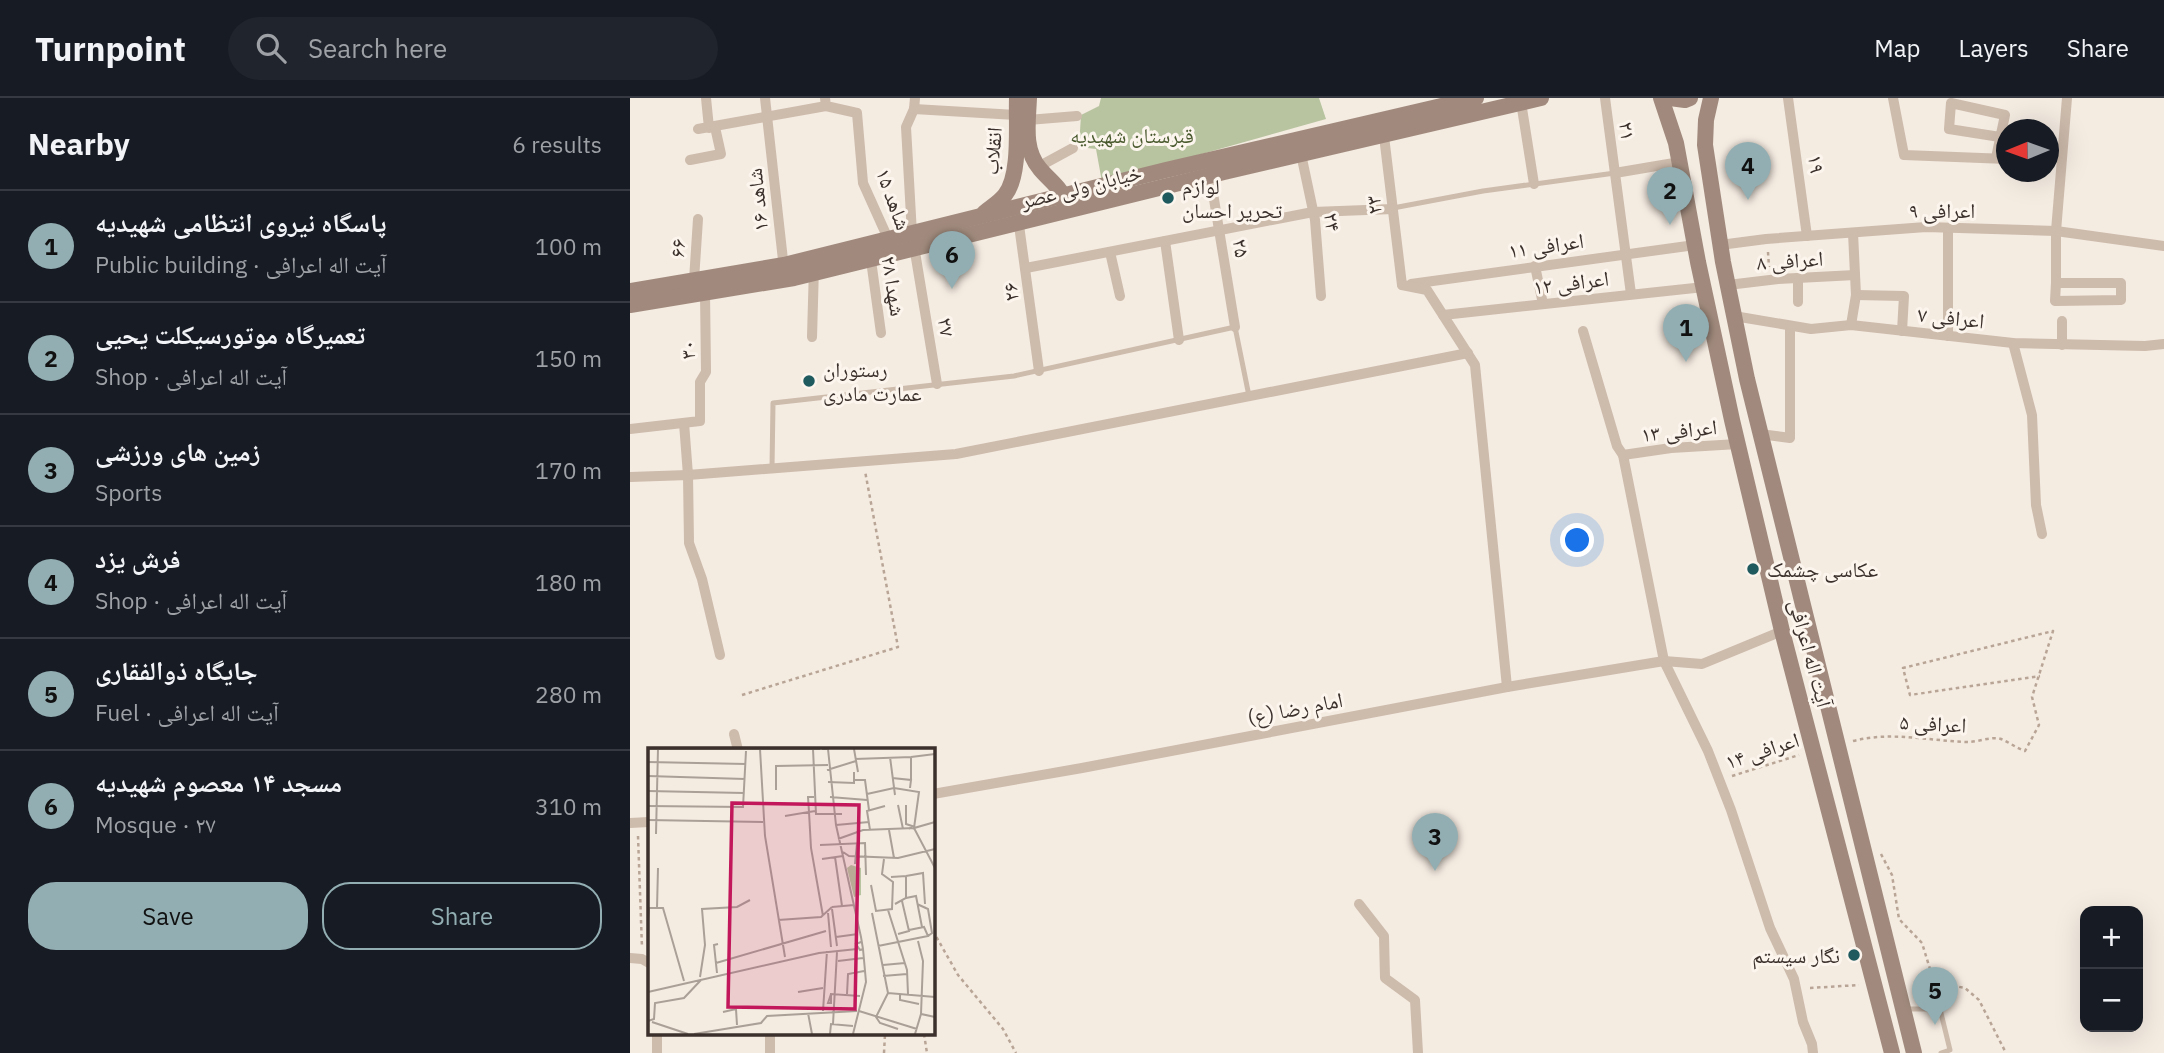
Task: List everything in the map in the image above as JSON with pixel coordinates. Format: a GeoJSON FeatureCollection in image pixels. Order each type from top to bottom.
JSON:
{"type":"FeatureCollection","features":[{"type":"Feature","properties":{"kind":"main road","name":"انقلاب"},"geometry":{"type":"LineString","coordinates":[[977,225],[1011,186],[1020,111],[1029,98]]}},
{"type":"Feature","properties":{"kind":"main road","name":"خیابان ولی عصر"},"geometry":{"type":"LineString","coordinates":[[630,305],[700,286],[814,266],[1481,102],[1521,102],[1541,98]]}},
{"type":"Feature","properties":{"kind":"main road","name":"آیت اله اعرافی"},"geometry":{"type":"LineString","coordinates":[[1661,98],[1676,143],[1738,444],[1782,631],[1892,1053]]}},
{"type":"Feature","properties":{"kind":"main road"},"geometry":{"type":"LineString","coordinates":[[1670,98],[1690,98]]}},
{"type":"Feature","properties":{"kind":"main road","name":"آیت اله اعرافی"},"geometry":{"type":"LineString","coordinates":[[1711,98],[1705,134],[1720,245],[1734,316],[1760,434],[1914,1053]]}},
{"type":"Feature","properties":{"kind":"main road","name":"انقلاب"},"geometry":{"type":"LineString","coordinates":[[1020,111],[1028,143],[1038,167],[1066,203]]}},
{"type":"Feature","properties":{"kind":"main road","name":"خیابان ولی عصر"},"geometry":{"type":"LineString","coordinates":[[1066,203],[1210,175],[1301,153],[1383,127]]}},
{"type":"Feature","properties":{"kind":"main road"},"geometry":{"type":"LineString","coordinates":[[1676,143],[1692,130],[1705,134]]}},
{"type":"Feature","properties":{"kind":"main road","name":"خیابان ولی عصر"},"geometry":{"type":"LineString","coordinates":[[630,290],[700,286]]}},
{"type":"Feature","properties":{"kind":"main road"},"geometry":{"type":"LineString","coordinates":[[1881,1012],[1903,1007]]}},
{"type":"Feature","properties":{"kind":"street"},"geometry":{"type":"LineString","coordinates":[[690,160],[720,154],[707,128],[706,98]]}},
{"type":"Feature","properties":{"kind":"street","name":"شاهد ۱۶"},"geometry":{"type":"LineString","coordinates":[[765,98],[784,272]]}},
{"type":"Feature","properties":{"kind":"street","name":"۲۱"},"geometry":{"type":"LineString","coordinates":[[1605,98],[1631,294]]}},
{"type":"Feature","properties":{"kind":"street","name":"۱۹"},"geometry":{"type":"LineString","coordinates":[[1788,98],[1807,236]]}},
{"type":"Feature","properties":{"kind":"street"},"geometry":{"type":"LineString","coordinates":[[1893,98],[1904,155],[1996,159]]}},
{"type":"Feature","properties":{"kind":"street"},"geometry":{"type":"LineString","coordinates":[[2056,283],[2121,283],[2121,300],[2055,301],[2056,231],[2067,98]]}},
{"type":"Feature","properties":{"kind":"street"},"geometry":{"type":"LineString","coordinates":[[707,128],[767,117],[825,102]]}},
{"type":"Feature","properties":{"kind":"street","name":"شاهد ۱۵"},"geometry":{"type":"LineString","coordinates":[[825,102],[857,113],[863,183],[891,247]]}},
{"type":"Feature","properties":{"kind":"street"},"geometry":{"type":"LineString","coordinates":[[1521,102],[1534,184]]}},
{"type":"Feature","properties":{"kind":"street"},"geometry":{"type":"LineString","coordinates":[[1951,103],[2004,115],[2000,137],[1949,129],[1951,103]]}},
{"type":"Feature","properties":{"kind":"street"},"geometry":{"type":"LineString","coordinates":[[915,104],[1077,116]]}},
{"type":"Feature","properties":{"kind":"street","name":"۲۷"},"geometry":{"type":"LineString","coordinates":[[915,104],[906,127],[913,242],[937,384]]}},
{"type":"Feature","properties":{"kind":"street","name":"۲۳"},"geometry":{"type":"LineString","coordinates":[[1383,127],[1402,285]]}},
{"type":"Feature","properties":{"kind":"street"},"geometry":{"type":"LineString","coordinates":[[1038,167],[1073,148]]}},
{"type":"Feature","properties":{"kind":"street","name":"۲۴"},"geometry":{"type":"LineString","coordinates":[[1301,153],[1313,212],[1321,296]]}},
{"type":"Feature","properties":{"kind":"street"},"geometry":{"type":"LineString","coordinates":[[1615,173],[1680,162]]}},
{"type":"Feature","properties":{"kind":"street","name":"۲۵"},"geometry":{"type":"LineString","coordinates":[[1210,175],[1235,327]]}},
{"type":"Feature","properties":{"kind":"street"},"geometry":{"type":"LineString","coordinates":[[1026,268],[1313,212],[1393,209]]}},
{"type":"Feature","properties":{"kind":"street","name":"۲۶"},"geometry":{"type":"LineString","coordinates":[[1018,215],[1039,371]]}},
{"type":"Feature","properties":{"kind":"street","name":"۶۶"},"geometry":{"type":"LineString","coordinates":[[698,219],[700,286]]}},
{"type":"Feature","properties":{"kind":"street","name":"اعرافی ۹"},"geometry":{"type":"LineString","coordinates":[[1720,245],[1926,227],[2056,231],[2164,246]]}},
{"type":"Feature","properties":{"kind":"street"},"geometry":{"type":"LineString","coordinates":[[1948,228],[1948,336]]}},
{"type":"Feature","properties":{"kind":"street"},"geometry":{"type":"LineString","coordinates":[[1851,325],[1856,295],[1853,233]]}},
{"type":"Feature","properties":{"kind":"street"},"geometry":{"type":"LineString","coordinates":[[1165,241],[1179,340]]}},
{"type":"Feature","properties":{"kind":"street","name":"اعرافی ۱۱"},"geometry":{"type":"LineString","coordinates":[[1402,285],[1695,245]]}},
{"type":"Feature","properties":{"kind":"street","name":"شهدا ۲۸"},"geometry":{"type":"LineString","coordinates":[[869,252],[881,333]]}},
{"type":"Feature","properties":{"kind":"street"},"geometry":{"type":"LineString","coordinates":[[1110,252],[1120,296]]}},
{"type":"Feature","properties":{"kind":"street"},"geometry":{"type":"LineString","coordinates":[[812,337],[814,266]]}},
{"type":"Feature","properties":{"kind":"street"},"geometry":{"type":"LineString","coordinates":[[1535,266],[1543,304]]}},
{"type":"Feature","properties":{"kind":"street","name":"اعرافی ۸"},"geometry":{"type":"LineString","coordinates":[[1728,285],[1855,275]]}},
{"type":"Feature","properties":{"kind":"street"},"geometry":{"type":"LineString","coordinates":[[1798,278],[1798,302]]}},
{"type":"Feature","properties":{"kind":"street"},"geometry":{"type":"LineString","coordinates":[[1402,285],[1427,290],[1475,365],[1507,687]]}},
{"type":"Feature","properties":{"kind":"street","name":"۳۰"},"geometry":{"type":"LineString","coordinates":[[684,423],[700,421],[700,382],[706,372],[700,286]]}},
{"type":"Feature","properties":{"kind":"street","name":"اعرافی ۱۲"},"geometry":{"type":"LineString","coordinates":[[1444,316],[1704,287]]}},
{"type":"Feature","properties":{"kind":"street"},"geometry":{"type":"LineString","coordinates":[[1856,295],[1904,296],[1902,331]]}},
{"type":"Feature","properties":{"kind":"street","name":"اعرافی ۷"},"geometry":{"type":"LineString","coordinates":[[1734,316],[1811,329],[1851,325],[2013,343],[2145,346],[2164,344]]}},
{"type":"Feature","properties":{"kind":"street"},"geometry":{"type":"LineString","coordinates":[[2062,321],[2062,345]]}},
{"type":"Feature","properties":{"kind":"street"},"geometry":{"type":"LineString","coordinates":[[1760,434],[1790,438],[1790,326]]}},
{"type":"Feature","properties":{"kind":"street"},"geometry":{"type":"LineString","coordinates":[[1583,331],[1617,446],[1623,455],[1664,661],[1708,751],[1770,928],[1794,979],[1803,1023],[1813,1053]]}},
{"type":"Feature","properties":{"kind":"street"},"geometry":{"type":"LineString","coordinates":[[2013,343],[2032,415],[2036,505],[2042,534]]}},
{"type":"Feature","properties":{"kind":"street"},"geometry":{"type":"LineString","coordinates":[[630,477],[956,454],[1468,353]]}},
{"type":"Feature","properties":{"kind":"street"},"geometry":{"type":"LineString","coordinates":[[630,429],[684,423],[689,542],[702,579],[720,655]]}},
{"type":"Feature","properties":{"kind":"street","name":"اعرافی ۱۳"},"geometry":{"type":"LineString","coordinates":[[1623,455],[1671,448],[1738,444]]}},
{"type":"Feature","properties":{"kind":"street","name":"امام رضا (ع)"},"geometry":{"type":"LineString","coordinates":[[934,794],[1507,687],[1664,661],[1702,664],[1782,631]]}},
{"type":"Feature","properties":{"kind":"street"},"geometry":{"type":"LineString","coordinates":[[734,734],[738,748]]}},
{"type":"Feature","properties":{"kind":"street"},"geometry":{"type":"LineString","coordinates":[[1359,904],[1384,936],[1385,978],[1415,1000],[1418,1053]]}},
{"type":"Feature","properties":{"kind":"street"},"geometry":{"type":"LineString","coordinates":[[657,1035],[657,1053]]}},
{"type":"Feature","properties":{"kind":"street"},"geometry":{"type":"LineString","coordinates":[[770,1035],[770,1053]]}},
{"type":"Feature","properties":{"kind":"lane"},"geometry":{"type":"LineString","coordinates":[[1393,209],[1483,191],[1615,173]]}},
{"type":"Feature","properties":{"kind":"lane"},"geometry":{"type":"LineString","coordinates":[[772,468],[773,403],[1014,376],[1235,327],[1249,396]]}},
{"type":"Feature","properties":{"kind":"lane"},"geometry":{"type":"LineString","coordinates":[[1903,1007],[1940,1009],[1950,1050],[1941,1053]]}},
{"type":"Feature","properties":{"kind":"path"},"geometry":{"type":"LineString","coordinates":[[1766,239],[1770,280]]}},
{"type":"Feature","properties":{"kind":"path"},"geometry":{"type":"LineString","coordinates":[[741,695],[898,647],[863,461]]}},
{"type":"Feature","properties":{"kind":"path"},"geometry":{"type":"LineString","coordinates":[[2053,631],[2040,676],[1910,695],[1903,668],[2053,631]]}},
{"type":"Feature","properties":{"kind":"path","name":"اعرافی ۵"},"geometry":{"type":"LineString","coordinates":[[1836,745],[1866,738],[1902,736],[1969,742],[1999,738],[2012,747],[2025,751],[2039,725],[2032,697],[2040,676]]}},
{"type":"Feature","properties":{"kind":"path","name":"اعرافی ۱۴"},"geometry":{"type":"LineString","coordinates":[[1719,780],[1815,750]]}},
{"type":"Feature","properties":{"kind":"path"},"geometry":{"type":"LineString","coordinates":[[639,822],[640,960]]}},
{"type":"Feature","properties":{"kind":"path"},"geometry":{"type":"LineString","coordinates":[[1864,853],[1879,851],[1892,875],[1899,919],[1922,943],[1934,982],[1965,988],[1979,1000],[2006,1053]]}},
{"type":"Feature","properties":{"kind":"path"},"geometry":{"type":"LineString","coordinates":[[934,933],[958,975],[1003,1029],[1016,1053]]}},
{"type":"Feature","properties":{"kind":"path"},"geometry":{"type":"LineString","coordinates":[[1796,990],[1874,985]]}},
{"type":"Feature","properties":{"kind":"path"},"geometry":{"type":"LineString","coordinates":[[884,1053],[885,1035]]}},
{"type":"Feature","properties":{"kind":"path"},"geometry":{"type":"LineString","coordinates":[[924,1035],[926,1053]]}},
{"type":"Feature","properties":{"kind":"green space","name":"قبرستان شهیدیه"},"geometry":{"type":"Polygon","coordinates":[[[1101,98],[1319,98],[1326,119],[1102,182],[1096,149],[1079,147],[1081,115],[1099,106],[1101,98]]]}},
{"type":"Feature","properties":{"kind":"place","name":"لوازم تحریر احسان"},"geometry":{"type":"Point","coordinates":[1168,198]}},
{"type":"Feature","properties":{"kind":"place","name":"فرش یزد"},"geometry":{"type":"Point","coordinates":[1748,200]}},
{"type":"Feature","properties":{"kind":"place","name":"تعمیرگاه موتورسیکلت یحیی"},"geometry":{"type":"Point","coordinates":[1670,225]}},
{"type":"Feature","properties":{"kind":"place","name":"مسجد ۱۴ معصوم شهیدیه"},"geometry":{"type":"Point","coordinates":[952,289]}},
{"type":"Feature","properties":{"kind":"place","name":"پاسگاه نیروی انتظامی شهیدیه"},"geometry":{"type":"Point","coordinates":[1686,362]}},
{"type":"Feature","properties":{"kind":"place","name":"رستوران عمارت مادری"},"geometry":{"type":"Point","coordinates":[809,381]}},
{"type":"Feature","properties":{"kind":"place","name":"عکاسی چشمک"},"geometry":{"type":"Point","coordinates":[1753,569]}},
{"type":"Feature","properties":{"kind":"place","name":"زمین های ورزشی"},"geometry":{"type":"Point","coordinates":[1435,871]}},
{"type":"Feature","properties":{"kind":"place","name":"نگار سیستم"},"geometry":{"type":"Point","coordinates":[1854,955]}},
{"type":"Feature","properties":{"kind":"place","name":"جایگاه ذوالفقاری"},"geometry":{"type":"Point","coordinates":[1935,1025]}}]}
